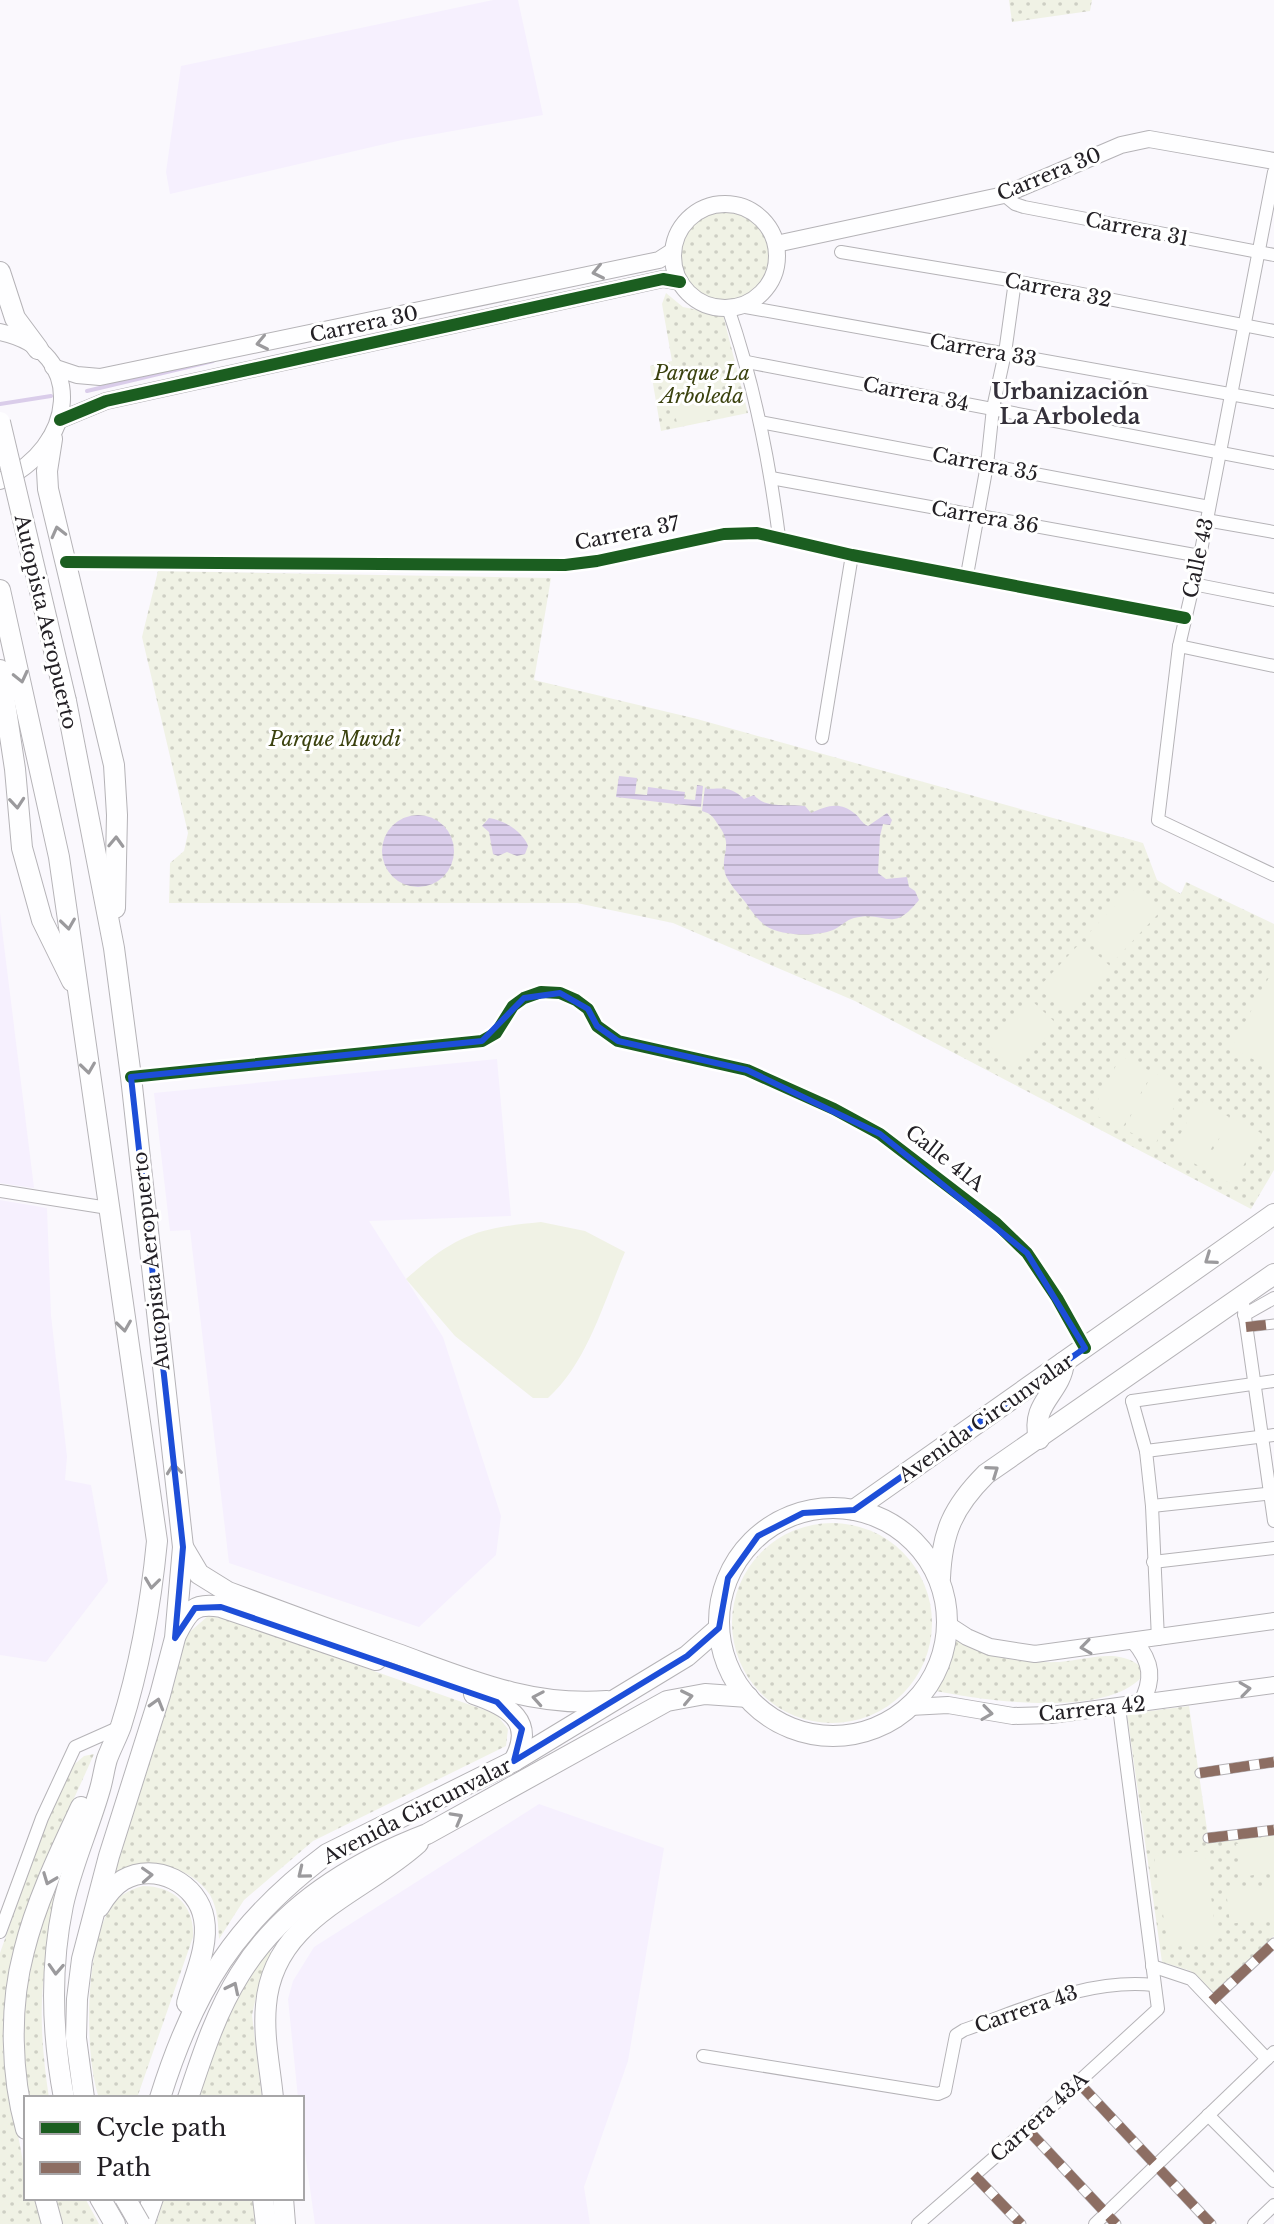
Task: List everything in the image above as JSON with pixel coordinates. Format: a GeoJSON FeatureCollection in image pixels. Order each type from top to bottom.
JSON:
{"type":"FeatureCollection","features":[{"type":"Feature","properties":{"kind":"highway"},"geometry":{"type":"LineString","coordinates":[[0,272],[15,318],[38,349]]}},
{"type":"Feature","properties":{"kind":"highway","name":"Autopista Aeropuerto"},"geometry":{"type":"LineString","coordinates":[[0,422],[66,701],[114,948],[183,1547],[175,1638],[82,1959],[76,2038],[84,2096]]}},
{"type":"Feature","properties":{"kind":"highway"},"geometry":{"type":"LineString","coordinates":[[52,439],[47,471],[48,489],[115,776],[114,948]]}},
{"type":"Feature","properties":{"kind":"highway","name":"Autopista Aeropuerto"},"geometry":{"type":"LineString","coordinates":[[0,590],[59,857],[157,1541],[148,1613],[120,1727],[76,1855],[63,1906],[56,1958],[54,2010],[57,2063],[64,2096]]}},
{"type":"Feature","properties":{"kind":"highway"},"geometry":{"type":"LineString","coordinates":[[0,670],[15,769],[22,848],[42,920],[77,991]]}},
{"type":"Feature","properties":{"kind":"highway","name":"Avenida Circunvalar"},"geometry":{"type":"LineString","coordinates":[[854,1510],[1274,1214]]}},
{"type":"Feature","properties":{"kind":"highway"},"geometry":{"type":"LineString","coordinates":[[940,1582],[930,1561],[906,1536],[877,1517],[854,1510],[828,1509],[803,1513],[779,1522],[758,1536],[740,1555],[728,1578],[721,1602],[719,1628],[727,1665],[748,1697],[764,1713],[805,1732],[827,1736],[849,1735],[892,1720],[910,1707],[925,1689],[945,1647],[947,1624],[940,1582],[941,1553],[946,1531],[968,1492],[986,1474],[1112,1389],[1244,1313],[1274,1274]]}},
{"type":"Feature","properties":{"kind":"highway"},"geometry":{"type":"LineString","coordinates":[[1039,1439],[1036,1417],[1060,1379],[1064,1362]]}},
{"type":"Feature","properties":{"kind":"highway"},"geometry":{"type":"LineString","coordinates":[[183,1547],[199,1574],[228,1592],[486,1686],[532,1698],[573,1704],[615,1700]]}},
{"type":"Feature","properties":{"kind":"highway"},"geometry":{"type":"LineString","coordinates":[[175,1638],[185,1617],[206,1604],[497,1702],[512,1712],[522,1729],[523,1744],[514,1761]]}},
{"type":"Feature","properties":{"kind":"highway","name":"Avenida Circunvalar"},"geometry":{"type":"LineString","coordinates":[[161,2096],[169,2067],[215,1969],[241,1934],[280,1893],[327,1854],[514,1761],[687,1656],[719,1628]]}},
{"type":"Feature","properties":{"kind":"highway","name":"Avenida Circunvalar"},"geometry":{"type":"LineString","coordinates":[[189,2096],[217,2021],[239,1974],[262,1944],[301,1904],[338,1877],[386,1850],[427,1834],[667,1701],[705,1694],[748,1697]]}},
{"type":"Feature","properties":{"kind":"highway"},"geometry":{"type":"LineString","coordinates":[[24,2119],[17,2083],[15,2045],[16,2003],[23,1953],[58,1857],[107,1758]]}},
{"type":"Feature","properties":{"kind":"highway"},"geometry":{"type":"LineString","coordinates":[[273,2096],[265,2029],[266,2001],[281,1955],[294,1935],[317,1915],[403,1856],[427,1834]]}},
{"type":"Feature","properties":{"kind":"highway"},"geometry":{"type":"LineString","coordinates":[[91,1921],[104,1898],[118,1884],[138,1874],[167,1876],[187,1888],[198,1901],[205,1921],[204,1944],[169,2067]]}},
{"type":"Feature","properties":{"kind":"highway"},"geometry":{"type":"LineString","coordinates":[[46,2200],[52,2224]]}},
{"type":"Feature","properties":{"kind":"highway"},"geometry":{"type":"LineString","coordinates":[[101,2200],[116,2224]]}},
{"type":"Feature","properties":{"kind":"highway"},"geometry":{"type":"LineString","coordinates":[[116,2224],[124,2200]]}},
{"type":"Feature","properties":{"kind":"highway"},"geometry":{"type":"LineString","coordinates":[[126,2200],[142,2224]]}},
{"type":"Feature","properties":{"kind":"highway"},"geometry":{"type":"LineString","coordinates":[[142,2224],[152,2200]]}},
{"type":"Feature","properties":{"kind":"highway"},"geometry":{"type":"LineString","coordinates":[[263,2200],[266,2224]]}},
{"type":"Feature","properties":{"kind":"highway"},"geometry":{"type":"LineString","coordinates":[[283,2200],[285,2224]]}},
{"type":"Feature","properties":{"kind":"street","name":"Carrera 30"},"geometry":{"type":"LineString","coordinates":[[776,244],[1004,195],[1121,145],[1149,139],[1274,161]]}},
{"type":"Feature","properties":{"kind":"street","name":"Calle 43"},"geometry":{"type":"LineString","coordinates":[[1274,172],[1200,556],[1179,646],[1158,820],[1274,875]]}},
{"type":"Feature","properties":{"kind":"street","name":"Carrera 31"},"geometry":{"type":"LineString","coordinates":[[1004,195],[1024,207],[1274,255]]}},
{"type":"Feature","properties":{"kind":"street"},"geometry":{"type":"LineString","coordinates":[[717,204],[736,204],[754,212],[769,226],[776,244],[777,264],[770,282],[757,297],[734,307],[706,304],[686,291],[675,272],[673,251],[677,235],[686,221],[699,210],[717,204]]}},
{"type":"Feature","properties":{"kind":"street","name":"Carrera 30"},"geometry":{"type":"LineString","coordinates":[[53,367],[77,375],[100,377],[659,260],[673,251]]}},
{"type":"Feature","properties":{"kind":"street","name":"Carrera 32"},"geometry":{"type":"LineString","coordinates":[[841,252],[1015,281],[1274,331]]}},
{"type":"Feature","properties":{"kind":"street","name":"Carrera 30"},"geometry":{"type":"LineString","coordinates":[[60,420],[106,401],[663,279],[680,282]]}},
{"type":"Feature","properties":{"kind":"street"},"geometry":{"type":"LineString","coordinates":[[967,575],[1015,281]]}},
{"type":"Feature","properties":{"kind":"street"},"geometry":{"type":"LineString","coordinates":[[734,307],[771,478],[779,537]]}},
{"type":"Feature","properties":{"kind":"street","name":"Carrera 33"},"geometry":{"type":"LineString","coordinates":[[734,307],[1274,402]]}},
{"type":"Feature","properties":{"kind":"street"},"geometry":{"type":"LineString","coordinates":[[0,332],[18,337],[38,349],[53,367],[62,394],[60,420],[52,439],[29,464],[0,481]]}},
{"type":"Feature","properties":{"kind":"street","name":"Carrera 34"},"geometry":{"type":"LineString","coordinates":[[747,362],[1274,463]]}},
{"type":"Feature","properties":{"kind":"street","name":"Carrera 35"},"geometry":{"type":"LineString","coordinates":[[760,422],[987,465],[1208,513],[1274,532]]}},
{"type":"Feature","properties":{"kind":"street","name":"Carrera 36"},"geometry":{"type":"LineString","coordinates":[[771,478],[1200,556]]}},
{"type":"Feature","properties":{"kind":"street","name":"Carrera 37"},"geometry":{"type":"LineString","coordinates":[[66,562],[565,565],[724,534],[757,533],[852,555],[1185,618]]}},
{"type":"Feature","properties":{"kind":"street"},"geometry":{"type":"LineString","coordinates":[[822,738],[852,555]]}},
{"type":"Feature","properties":{"kind":"street"},"geometry":{"type":"LineString","coordinates":[[1193,584],[1274,600]]}},
{"type":"Feature","properties":{"kind":"street"},"geometry":{"type":"LineString","coordinates":[[1179,646],[1274,666]]}},
{"type":"Feature","properties":{"kind":"street","name":"Calle 41A"},"geometry":{"type":"LineString","coordinates":[[131,1077],[482,1041],[496,1033],[513,1006],[541,992],[560,993],[588,1009],[597,1026],[618,1041],[747,1070],[834,1109],[880,1134],[996,1223],[1027,1253],[1085,1348]]}},
{"type":"Feature","properties":{"kind":"street"},"geometry":{"type":"LineString","coordinates":[[0,1191],[108,1208]]}},
{"type":"Feature","properties":{"kind":"street"},"geometry":{"type":"LineString","coordinates":[[1244,1313],[1274,1298]]}},
{"type":"Feature","properties":{"kind":"street"},"geometry":{"type":"LineString","coordinates":[[1244,1313],[1274,1324]]}},
{"type":"Feature","properties":{"kind":"street"},"geometry":{"type":"LineString","coordinates":[[1244,1313],[1254,1383],[1268,1436],[1274,1521]]}},
{"type":"Feature","properties":{"kind":"street"},"geometry":{"type":"LineString","coordinates":[[1112,1389],[1132,1401],[1274,1381]]}},
{"type":"Feature","properties":{"kind":"street"},"geometry":{"type":"LineString","coordinates":[[1132,1401],[1146,1451],[1152,1506],[1158,1639]]}},
{"type":"Feature","properties":{"kind":"street"},"geometry":{"type":"LineString","coordinates":[[1146,1451],[1268,1436]]}},
{"type":"Feature","properties":{"kind":"street"},"geometry":{"type":"LineString","coordinates":[[1152,1506],[1272,1494]]}},
{"type":"Feature","properties":{"kind":"street"},"geometry":{"type":"LineString","coordinates":[[1153,1562],[1274,1548]]}},
{"type":"Feature","properties":{"kind":"street"},"geometry":{"type":"LineString","coordinates":[[947,1624],[967,1637],[1008,1652],[1035,1654],[1274,1621]]}},
{"type":"Feature","properties":{"kind":"street"},"geometry":{"type":"LineString","coordinates":[[1134,1641],[1145,1654],[1150,1671],[1149,1688],[1141,1704]]}},
{"type":"Feature","properties":{"kind":"street","name":"Carrera 42"},"geometry":{"type":"LineString","coordinates":[[910,1707],[948,1705],[1013,1716],[1051,1715],[1274,1685]]}},
{"type":"Feature","properties":{"kind":"street"},"geometry":{"type":"LineString","coordinates":[[1119,1707],[1154,1985]]}},
{"type":"Feature","properties":{"kind":"street"},"geometry":{"type":"LineString","coordinates":[[0,1932],[42,1818],[75,1747],[120,1727]]}},
{"type":"Feature","properties":{"kind":"street"},"geometry":{"type":"LineString","coordinates":[[1200,1773],[1274,1762]]}},
{"type":"Feature","properties":{"kind":"street"},"geometry":{"type":"LineString","coordinates":[[1208,1838],[1274,1830]]}},
{"type":"Feature","properties":{"kind":"street"},"geometry":{"type":"LineString","coordinates":[[0,1891],[15,1891]]}},
{"type":"Feature","properties":{"kind":"street"},"geometry":{"type":"LineString","coordinates":[[1212,2001],[1274,1943]]}},
{"type":"Feature","properties":{"kind":"street"},"geometry":{"type":"LineString","coordinates":[[1095,2224],[1270,2056],[1191,1979],[1152,1966]]}},
{"type":"Feature","properties":{"kind":"street","name":"Carrera 43"},"geometry":{"type":"LineString","coordinates":[[703,2056],[938,2094],[945,2091],[956,2035],[964,2030],[1091,1987],[1133,1983],[1154,1985]]}},
{"type":"Feature","properties":{"kind":"street","name":"Carrera 43A"},"geometry":{"type":"LineString","coordinates":[[918,2224],[1158,2009],[1154,1985]]}},
{"type":"Feature","properties":{"kind":"street"},"geometry":{"type":"LineString","coordinates":[[1078,2082],[1211,2224]]}},
{"type":"Feature","properties":{"kind":"street"},"geometry":{"type":"LineString","coordinates":[[1208,2115],[1274,2181]]}},
{"type":"Feature","properties":{"kind":"street"},"geometry":{"type":"LineString","coordinates":[[1027,2129],[1116,2224]]}},
{"type":"Feature","properties":{"kind":"street"},"geometry":{"type":"LineString","coordinates":[[974,2175],[1021,2224]]}},
{"type":"Feature","properties":{"kind":"street"},"geometry":{"type":"LineString","coordinates":[[1254,2224],[1274,2205]]}},
{"type":"Feature","properties":{"kind":"highlighted area"},"geometry":{"type":"Polygon","coordinates":[[[560,993],[588,1009],[597,1026],[618,1041],[747,1070],[880,1134],[1027,1253],[1085,1348],[854,1510],[803,1513],[758,1536],[728,1578],[719,1628],[687,1656],[514,1761],[522,1729],[497,1702],[221,1607],[195,1608],[175,1638],[183,1547],[131,1077],[482,1041],[524,998],[560,993]]]}},
{"type":"Feature","properties":{"kind":"shaded area"},"geometry":{"type":"Polygon","coordinates":[[[493,0],[518,0],[543,115],[402,140],[170,194],[166,172],[181,66],[493,0]]]}},
{"type":"Feature","properties":{"kind":"shaded area"},"geometry":{"type":"Polygon","coordinates":[[[619,776],[637,778],[635,794],[647,795],[648,787],[685,792],[684,799],[695,800],[697,785],[703,786],[701,807],[616,797],[619,776]]]}},
{"type":"Feature","properties":{"kind":"shaded area"},"geometry":{"type":"Polygon","coordinates":[[[705,787],[732,790],[744,799],[754,795],[765,803],[805,806],[811,813],[828,807],[843,807],[868,826],[887,813],[892,820],[890,825],[883,824],[878,873],[886,879],[907,877],[909,887],[919,900],[895,919],[854,918],[833,930],[817,934],[789,934],[766,926],[726,877],[726,839],[712,816],[702,811],[705,787]]]}},
{"type":"Feature","properties":{"kind":"shaded area"},"geometry":{"type":"Polygon","coordinates":[[[425,815],[444,825],[452,837],[452,865],[444,877],[432,885],[411,887],[392,877],[384,865],[382,844],[392,825],[404,817],[425,815]]]}},
{"type":"Feature","properties":{"kind":"shaded area"},"geometry":{"type":"Polygon","coordinates":[[[489,818],[507,824],[522,836],[528,846],[525,854],[493,854],[489,832],[482,826],[489,818]]]}},
{"type":"Feature","properties":{"kind":"shaded area"},"geometry":{"type":"Polygon","coordinates":[[[0,913],[34,1188],[0,1183],[0,913]]]}},
{"type":"Feature","properties":{"kind":"shaded area"},"geometry":{"type":"Polygon","coordinates":[[[497,1059],[511,1216],[369,1221],[443,1337],[501,1516],[496,1555],[419,1627],[229,1563],[190,1230],[170,1231],[154,1093],[497,1059]]]}},
{"type":"Feature","properties":{"kind":"shaded area"},"geometry":{"type":"Polygon","coordinates":[[[0,1200],[47,1208],[51,1315],[67,1457],[65,1480],[91,1485],[108,1581],[46,1662],[0,1655],[0,1200]]]}},
{"type":"Feature","properties":{"kind":"shaded area"},"geometry":{"type":"Polygon","coordinates":[[[539,1804],[664,1848],[628,2061],[584,2187],[590,2224],[315,2224],[304,2146],[304,2096],[298,2096],[288,1999],[293,1981],[314,1947],[539,1804]]]}},
{"type":"Feature","properties":{"kind":"green space"},"geometry":{"type":"Polygon","coordinates":[[[1009,0],[1092,0],[1090,11],[1012,22],[1009,0]]]}},
{"type":"Feature","properties":{"kind":"green space"},"geometry":{"type":"Polygon","coordinates":[[[725,212],[742,215],[757,225],[767,240],[770,257],[767,274],[757,289],[742,299],[725,302],[708,299],[693,289],[683,274],[680,257],[683,240],[693,225],[708,215],[725,212]]]}},
{"type":"Feature","properties":{"kind":"green space","name":"Parque La Arboleda"},"geometry":{"type":"Polygon","coordinates":[[[666,293],[683,307],[723,315],[748,413],[661,431],[650,366],[672,361],[662,304],[666,293]]]}},
{"type":"Feature","properties":{"kind":"green space"},"geometry":{"type":"Polygon","coordinates":[[[701,365],[714,419],[678,427],[665,373],[701,365]]]}},
{"type":"Feature","properties":{"kind":"green space","name":"Parque Muvdi"},"geometry":{"type":"Polygon","coordinates":[[[158,571],[551,578],[534,680],[697,719],[1143,843],[1157,880],[1181,894],[1186,882],[1274,924],[1274,1170],[1251,1209],[855,1001],[673,923],[577,903],[169,903],[170,863],[184,851],[188,833],[142,637],[158,571]]]}},
{"type":"Feature","properties":{"kind":"green space"},"geometry":{"type":"Polygon","coordinates":[[[1131,888],[1159,913],[1115,960],[1088,934],[1131,888]]]}},
{"type":"Feature","properties":{"kind":"green space"},"geometry":{"type":"Polygon","coordinates":[[[1082,941],[1110,966],[1066,1013],[1038,988],[1082,941]]]}},
{"type":"Feature","properties":{"kind":"green space"},"geometry":{"type":"Polygon","coordinates":[[[1274,968],[1274,1070],[1231,1048],[1274,968]]]}},
{"type":"Feature","properties":{"kind":"green space"},"geometry":{"type":"Polygon","coordinates":[[[1030,999],[1058,1025],[1015,1070],[988,1044],[1030,999]]]}},
{"type":"Feature","properties":{"kind":"green space"},"geometry":{"type":"Polygon","coordinates":[[[1121,1056],[1152,1072],[1122,1129],[1091,1113],[1121,1056]]]}},
{"type":"Feature","properties":{"kind":"green space"},"geometry":{"type":"Polygon","coordinates":[[[1153,1072],[1184,1088],[1155,1145],[1124,1129],[1153,1072]]]}},
{"type":"Feature","properties":{"kind":"green space"},"geometry":{"type":"Polygon","coordinates":[[[1199,1100],[1229,1117],[1201,1167],[1171,1151],[1199,1100]]]}},
{"type":"Feature","properties":{"kind":"green space"},"geometry":{"type":"Polygon","coordinates":[[[1231,1117],[1261,1133],[1233,1185],[1203,1168],[1231,1117]]]}},
{"type":"Feature","properties":{"kind":"green space"},"geometry":{"type":"Polygon","coordinates":[[[541,1222],[585,1231],[625,1252],[594,1330],[574,1367],[548,1398],[533,1398],[455,1336],[406,1279],[439,1253],[468,1237],[499,1227],[541,1222]]]}},
{"type":"Feature","properties":{"kind":"green space"},"geometry":{"type":"Polygon","coordinates":[[[832,1523],[870,1531],[903,1552],[924,1585],[932,1623],[924,1661],[903,1694],[870,1715],[832,1723],[794,1715],[761,1694],[740,1661],[732,1623],[740,1585],[761,1552],[794,1531],[832,1523]]]}},
{"type":"Feature","properties":{"kind":"green space"},"geometry":{"type":"Polygon","coordinates":[[[208,1616],[226,1619],[496,1714],[508,1729],[506,1746],[313,1841],[244,1900],[219,1939],[213,1900],[197,1881],[181,1871],[152,1865],[112,1875],[185,1636],[208,1616]]]}},
{"type":"Feature","properties":{"kind":"green space"},"geometry":{"type":"Polygon","coordinates":[[[957,1639],[1009,1659],[1053,1662],[1114,1656],[1140,1666],[1142,1677],[1124,1690],[1101,1698],[1073,1702],[1013,1702],[936,1691],[949,1668],[957,1639]]]}},
{"type":"Feature","properties":{"kind":"green space"},"geometry":{"type":"Polygon","coordinates":[[[1189,1706],[1209,1843],[1274,1834],[1274,1936],[1210,1997],[1191,1971],[1162,1962],[1127,1714],[1189,1706]]]}},
{"type":"Feature","properties":{"kind":"green space"},"geometry":{"type":"Polygon","coordinates":[[[94,1754],[34,1891],[12,1963],[6,1999],[4,2057],[24,2171],[24,2200],[35,2200],[41,2224],[0,2224],[0,1953],[45,1825],[69,1769],[84,1756],[94,1754]]]}},
{"type":"Feature","properties":{"kind":"green space"},"geometry":{"type":"Polygon","coordinates":[[[89,1802],[47,1953],[42,2037],[49,2096],[26,2096],[21,2024],[29,1954],[89,1802]]]}},
{"type":"Feature","properties":{"kind":"green space"},"geometry":{"type":"Polygon","coordinates":[[[1274,1839],[1274,1872],[1241,1877],[1236,1844],[1274,1839]]]}},
{"type":"Feature","properties":{"kind":"green space"},"geometry":{"type":"Polygon","coordinates":[[[1205,1851],[1217,1941],[1168,1946],[1154,1856],[1205,1851]]]}},
{"type":"Feature","properties":{"kind":"green space"},"geometry":{"type":"Polygon","coordinates":[[[1274,1885],[1274,1917],[1230,1924],[1226,1890],[1274,1885]]]}},
{"type":"Feature","properties":{"kind":"green space"},"geometry":{"type":"Polygon","coordinates":[[[154,1887],[173,1894],[186,1907],[193,1926],[193,1937],[138,2096],[98,2096],[89,2030],[95,1950],[112,1905],[132,1889],[154,1887]]]}},
{"type":"Feature","properties":{"kind":"green space"},"geometry":{"type":"Polygon","coordinates":[[[268,1950],[272,1953],[258,1988],[252,2015],[262,2096],[192,2096],[235,2003],[268,1950]]]}},
{"type":"Feature","properties":{"kind":"green space"},"geometry":{"type":"Polygon","coordinates":[[[53,2200],[86,2200],[99,2224],[59,2224],[53,2200]]]}},
{"type":"Feature","properties":{"kind":"green space"},"geometry":{"type":"Polygon","coordinates":[[[163,2200],[253,2200],[257,2224],[156,2224],[163,2200]]]}},
{"type":"Feature","properties":{"kind":"waterway"},"geometry":{"type":"LineString","coordinates":[[87,391],[213,361]]}},
{"type":"Feature","properties":{"kind":"waterway"},"geometry":{"type":"LineString","coordinates":[[0,404],[51,396]]}},
{"type":"Feature","properties":{"kind":"marked path"},"geometry":{"type":"LineString","coordinates":[[1246,1327],[1274,1324]]}},
{"type":"Feature","properties":{"kind":"marked path"},"geometry":{"type":"LineString","coordinates":[[1200,1773],[1274,1762]]}},
{"type":"Feature","properties":{"kind":"marked path"},"geometry":{"type":"LineString","coordinates":[[1208,1838],[1274,1830]]}},
{"type":"Feature","properties":{"kind":"marked path"},"geometry":{"type":"LineString","coordinates":[[1212,2001],[1274,1943]]}},
{"type":"Feature","properties":{"kind":"marked path"},"geometry":{"type":"LineString","coordinates":[[1078,2082],[1211,2224]]}},
{"type":"Feature","properties":{"kind":"marked path"},"geometry":{"type":"LineString","coordinates":[[1027,2129],[1116,2224]]}},
{"type":"Feature","properties":{"kind":"marked path"},"geometry":{"type":"LineString","coordinates":[[974,2175],[1021,2224]]}},
{"type":"Feature","properties":{"kind":"cycle path"},"geometry":{"type":"LineString","coordinates":[[60,420],[106,401],[663,279],[680,282]]}},
{"type":"Feature","properties":{"kind":"cycle path"},"geometry":{"type":"LineString","coordinates":[[66,562],[565,565],[724,534],[757,533],[852,555],[1185,618]]}},
{"type":"Feature","properties":{"kind":"cycle path"},"geometry":{"type":"LineString","coordinates":[[131,1077],[482,1041],[496,1033],[513,1006],[524,998],[541,992],[560,993],[588,1009],[597,1026],[618,1041],[747,1070],[834,1109],[880,1134],[996,1223],[1027,1253],[1085,1348]]}},
{"type":"Feature","properties":{"kind":"district","name":"Urbanización La Arboleda"},"geometry":{"type":"Point","coordinates":[1070,404]}}]}
